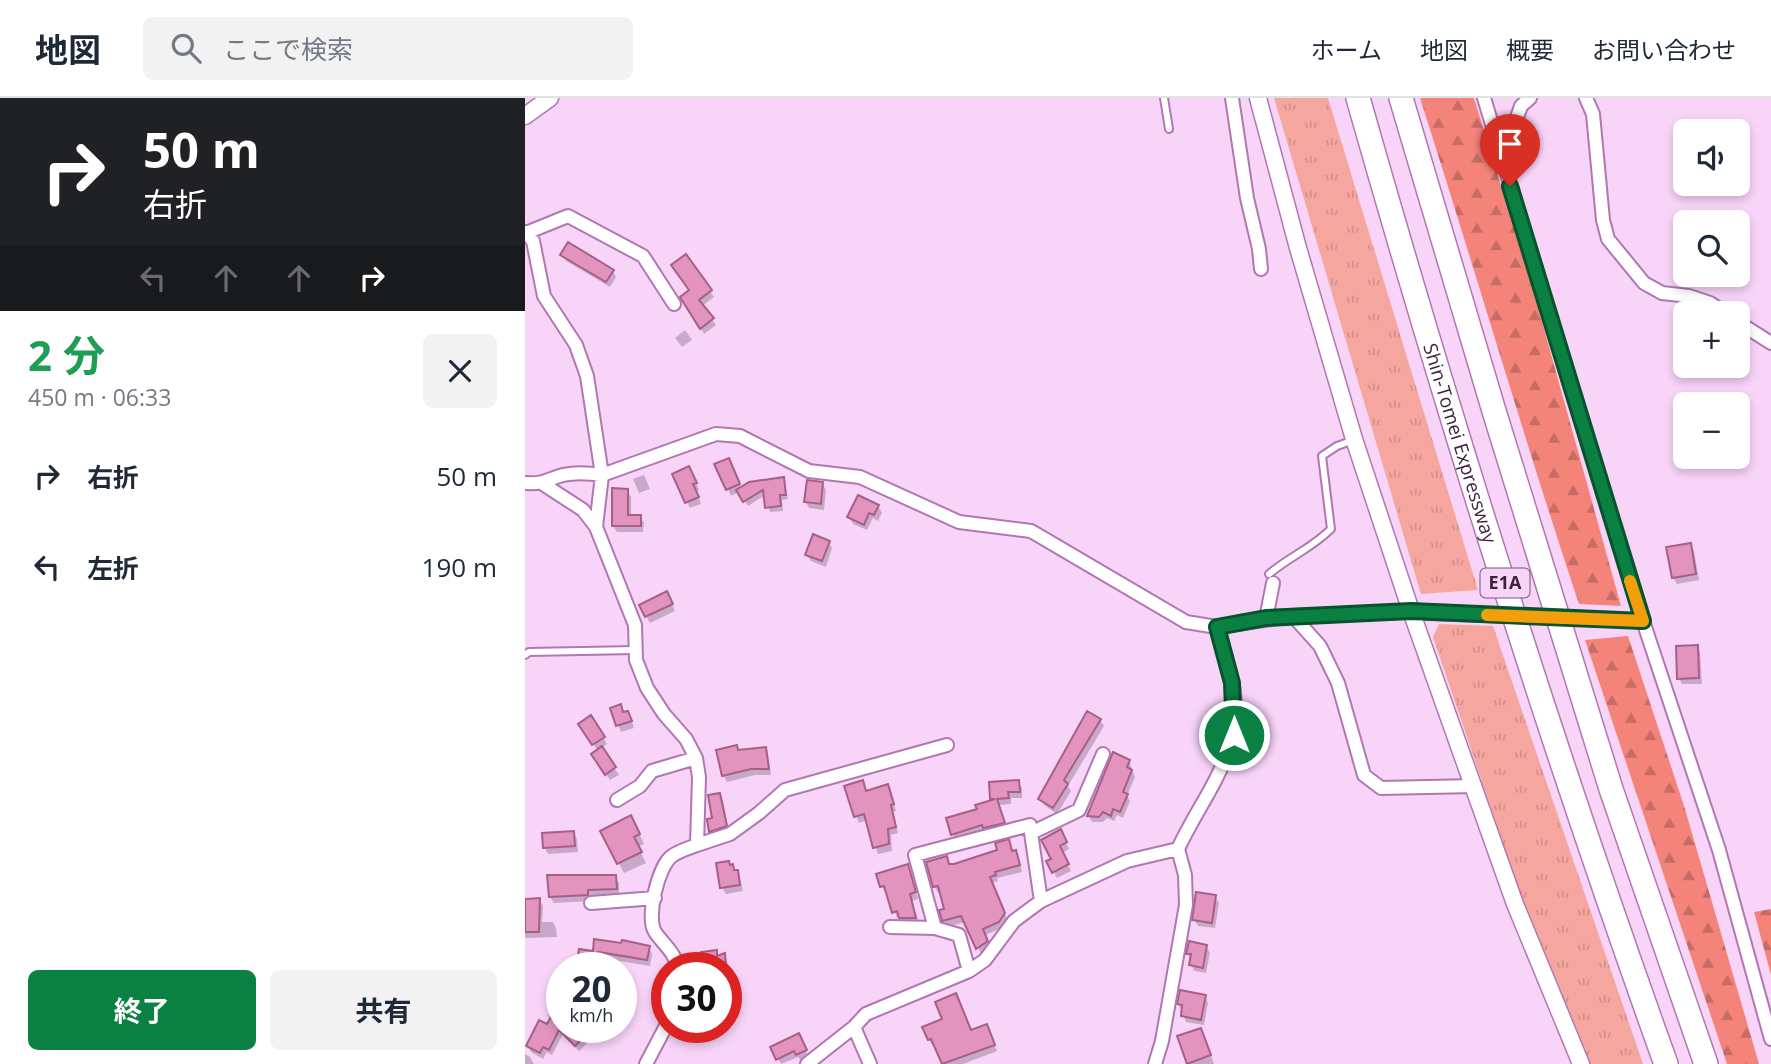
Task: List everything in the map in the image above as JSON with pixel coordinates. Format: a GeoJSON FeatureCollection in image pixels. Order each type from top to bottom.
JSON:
{"type":"FeatureCollection","features":[{"type":"Feature","properties":{"kind":"highway","name":"Shin-Tomei Expressway"},"geometry":{"type":"LineString","coordinates":[[1358,98],[1487,528],[1666,1064]]}},
{"type":"Feature","properties":{"kind":"highway","name":"E1A"},"geometry":{"type":"LineString","coordinates":[[1401,98],[1607,776],[1706,1064]]}},
{"type":"Feature","properties":{"kind":"street"},"geometry":{"type":"LineString","coordinates":[[525,116],[550,98]]}},
{"type":"Feature","properties":{"kind":"street"},"geometry":{"type":"LineString","coordinates":[[1232,98],[1261,268]]}},
{"type":"Feature","properties":{"kind":"street"},"geometry":{"type":"LineString","coordinates":[[1258,98],[1298,248],[1354,439],[1411,611],[1515,904],[1581,1064]]}},
{"type":"Feature","properties":{"kind":"street"},"geometry":{"type":"LineString","coordinates":[[1484,98],[1643,621],[1719,850],[1771,1039]]}},
{"type":"Feature","properties":{"kind":"street"},"geometry":{"type":"LineString","coordinates":[[1502,160],[1521,106],[1529,98]]}},
{"type":"Feature","properties":{"kind":"street"},"geometry":{"type":"LineString","coordinates":[[1586,98],[1593,114],[1603,220],[1608,239],[1644,283],[1662,293],[1689,296],[1704,301]]}},
{"type":"Feature","properties":{"kind":"street"},"geometry":{"type":"LineString","coordinates":[[596,527],[602,475],[587,376],[576,345],[544,296],[533,241],[525,232],[568,216],[643,256],[674,304]]}},
{"type":"Feature","properties":{"kind":"street"},"geometry":{"type":"LineString","coordinates":[[1750,330],[1771,343]]}},
{"type":"Feature","properties":{"kind":"street"},"geometry":{"type":"LineString","coordinates":[[543,484],[562,475],[602,475],[716,434],[740,436],[809,471],[860,477],[959,522],[1031,531],[1186,622],[1217,627],[1266,618],[1411,611],[1643,621]]}},
{"type":"Feature","properties":{"kind":"street"},"geometry":{"type":"LineString","coordinates":[[525,482],[543,484],[583,510],[596,527],[635,625],[636,660],[647,688],[664,715],[686,739],[696,758],[699,777],[697,845]]}},
{"type":"Feature","properties":{"kind":"street"},"geometry":{"type":"LineString","coordinates":[[1266,618],[1271,578]]}},
{"type":"Feature","properties":{"kind":"street"},"geometry":{"type":"LineString","coordinates":[[1293,616],[1320,646],[1338,683],[1364,775],[1381,788],[1475,786]]}},
{"type":"Feature","properties":{"kind":"street"},"geometry":{"type":"LineString","coordinates":[[1155,1064],[1162,1041],[1186,905],[1185,875],[1178,849],[1193,816],[1222,769],[1234,735],[1232,683],[1217,627]]}},
{"type":"Feature","properties":{"kind":"street"},"geometry":{"type":"LineString","coordinates":[[670,952],[654,930],[651,915],[660,871],[672,856],[730,834],[785,790],[947,745]]}},
{"type":"Feature","properties":{"kind":"street"},"geometry":{"type":"LineString","coordinates":[[1031,833],[1079,810],[1103,754]]}},
{"type":"Feature","properties":{"kind":"street"},"geometry":{"type":"LineString","coordinates":[[617,800],[641,786],[652,771],[696,758]]}},
{"type":"Feature","properties":{"kind":"street"},"geometry":{"type":"LineString","coordinates":[[935,928],[915,855],[1030,825],[1041,901]]}},
{"type":"Feature","properties":{"kind":"street"},"geometry":{"type":"LineString","coordinates":[[807,1064],[854,1027],[866,1014],[969,971],[985,960],[1014,921],[1041,901],[1127,861],[1178,849]]}},
{"type":"Feature","properties":{"kind":"street"},"geometry":{"type":"LineString","coordinates":[[591,903],[655,898]]}},
{"type":"Feature","properties":{"kind":"street"},"geometry":{"type":"LineString","coordinates":[[890,927],[935,928],[959,935],[969,971]]}},
{"type":"Feature","properties":{"kind":"street"},"geometry":{"type":"LineString","coordinates":[[854,1027],[870,1064]]}},
{"type":"Feature","properties":{"kind":"street"},"geometry":{"type":"LineString","coordinates":[[646,1064],[657,1043]]}},
{"type":"Feature","properties":{"kind":"lane"},"geometry":{"type":"LineString","coordinates":[[1164,98],[1169,129]]}},
{"type":"Feature","properties":{"kind":"lane"},"geometry":{"type":"LineString","coordinates":[[1271,578],[1285,560],[1317,543],[1331,529],[1322,456],[1354,439]]}},
{"type":"Feature","properties":{"kind":"lane"},"geometry":{"type":"LineString","coordinates":[[525,655],[529,652],[635,650]]}},
{"type":"Feature","properties":{"kind":"green space"},"geometry":{"type":"Polygon","coordinates":[[[1274,98],[1328,98],[1478,590],[1421,594],[1274,98]]]}},
{"type":"Feature","properties":{"kind":"green space"},"geometry":{"type":"Polygon","coordinates":[[[1420,98],[1474,98],[1536,300],[1621,606],[1579,604],[1420,98]]]}},
{"type":"Feature","properties":{"kind":"green space"},"geometry":{"type":"Polygon","coordinates":[[[1439,624],[1493,626],[1643,1064],[1586,1064],[1540,953],[1433,637],[1439,624]]]}},
{"type":"Feature","properties":{"kind":"green space"},"geometry":{"type":"Polygon","coordinates":[[[1628,636],[1685,809],[1759,1064],[1727,1064],[1585,640],[1628,636]]]}},
{"type":"Feature","properties":{"kind":"green space"},"geometry":{"type":"Polygon","coordinates":[[[1771,909],[1771,975],[1754,912],[1771,909]]]}},
{"type":"Feature","properties":{"kind":"building"},"geometry":{"type":"Polygon","coordinates":[[[568,242],[614,270],[606,282],[560,255],[568,242]]]}},
{"type":"Feature","properties":{"kind":"building"},"geometry":{"type":"Polygon","coordinates":[[[686,254],[712,290],[699,300],[714,318],[700,329],[680,297],[689,290],[671,265],[686,254]]]}},
{"type":"Feature","properties":{"kind":"building"},"geometry":{"type":"Polygon","coordinates":[[[729,458],[740,484],[726,490],[714,464],[729,458]]]}},
{"type":"Feature","properties":{"kind":"building"},"geometry":{"type":"Polygon","coordinates":[[[689,466],[697,483],[693,484],[699,497],[685,503],[672,474],[689,466]]]}},
{"type":"Feature","properties":{"kind":"building"},"geometry":{"type":"Polygon","coordinates":[[[784,477],[786,495],[780,495],[781,506],[765,508],[763,490],[743,502],[736,490],[749,482],[784,477]]]}},
{"type":"Feature","properties":{"kind":"building"},"geometry":{"type":"Polygon","coordinates":[[[807,480],[823,482],[821,504],[804,502],[807,480]]]}},
{"type":"Feature","properties":{"kind":"building"},"geometry":{"type":"Polygon","coordinates":[[[612,488],[628,489],[628,515],[641,515],[641,526],[612,526],[612,488]]]}},
{"type":"Feature","properties":{"kind":"building"},"geometry":{"type":"Polygon","coordinates":[[[858,495],[879,505],[874,515],[869,513],[864,525],[847,517],[858,495]]]}},
{"type":"Feature","properties":{"kind":"building"},"geometry":{"type":"Polygon","coordinates":[[[813,534],[830,541],[822,561],[805,555],[813,534]]]}},
{"type":"Feature","properties":{"kind":"building"},"geometry":{"type":"Polygon","coordinates":[[[1691,543],[1696,574],[1672,578],[1666,547],[1691,543]]]}},
{"type":"Feature","properties":{"kind":"building"},"geometry":{"type":"Polygon","coordinates":[[[667,591],[673,604],[645,617],[639,605],[667,591]]]}},
{"type":"Feature","properties":{"kind":"building"},"geometry":{"type":"Polygon","coordinates":[[[1698,645],[1699,678],[1677,679],[1676,646],[1698,645]]]}},
{"type":"Feature","properties":{"kind":"building"},"geometry":{"type":"Polygon","coordinates":[[[621,704],[623,712],[628,711],[632,721],[616,726],[610,708],[621,704]]]}},
{"type":"Feature","properties":{"kind":"building"},"geometry":{"type":"Polygon","coordinates":[[[1087,711],[1101,719],[1064,780],[1068,784],[1053,808],[1038,799],[1087,711]]]}},
{"type":"Feature","properties":{"kind":"building"},"geometry":{"type":"Polygon","coordinates":[[[591,715],[605,737],[592,745],[578,724],[591,715]]]}},
{"type":"Feature","properties":{"kind":"building"},"geometry":{"type":"Polygon","coordinates":[[[737,745],[738,750],[766,747],[769,769],[751,769],[722,776],[716,750],[737,745]]]}},
{"type":"Feature","properties":{"kind":"building"},"geometry":{"type":"Polygon","coordinates":[[[602,746],[616,767],[605,775],[591,754],[602,746]]]}},
{"type":"Feature","properties":{"kind":"building"},"geometry":{"type":"Polygon","coordinates":[[[1113,752],[1130,760],[1127,767],[1132,770],[1123,792],[1128,794],[1120,812],[1113,809],[1111,816],[1103,812],[1099,817],[1087,816],[1113,752]]]}},
{"type":"Feature","properties":{"kind":"building"},"geometry":{"type":"Polygon","coordinates":[[[863,780],[866,791],[888,784],[894,804],[891,805],[896,827],[888,829],[889,844],[873,848],[864,814],[854,817],[844,786],[863,780]]]}},
{"type":"Feature","properties":{"kind":"building"},"geometry":{"type":"Polygon","coordinates":[[[1019,780],[1020,792],[1008,792],[1009,798],[997,799],[1005,823],[983,828],[982,825],[951,835],[946,818],[977,809],[975,805],[995,799],[990,799],[989,782],[1019,780]]]}},
{"type":"Feature","properties":{"kind":"building"},"geometry":{"type":"Polygon","coordinates":[[[720,793],[727,826],[709,832],[707,819],[712,818],[708,795],[720,793]]]}},
{"type":"Feature","properties":{"kind":"building"},"geometry":{"type":"Polygon","coordinates":[[[631,815],[640,834],[634,837],[642,852],[617,864],[600,831],[631,815]]]}},
{"type":"Feature","properties":{"kind":"building"},"geometry":{"type":"Polygon","coordinates":[[[1061,829],[1067,842],[1060,846],[1069,864],[1052,873],[1046,861],[1051,859],[1041,840],[1061,829]]]}},
{"type":"Feature","properties":{"kind":"building"},"geometry":{"type":"Polygon","coordinates":[[[574,831],[575,846],[543,848],[542,833],[574,831]]]}},
{"type":"Feature","properties":{"kind":"building"},"geometry":{"type":"Polygon","coordinates":[[[1009,839],[1012,851],[1016,850],[1020,865],[995,872],[996,875],[990,877],[1005,913],[999,922],[983,929],[988,941],[976,949],[961,916],[942,921],[939,910],[944,909],[938,886],[933,887],[926,862],[947,856],[949,864],[954,864],[997,850],[995,843],[1009,839]]]}},
{"type":"Feature","properties":{"kind":"building"},"geometry":{"type":"Polygon","coordinates":[[[729,861],[734,870],[738,870],[740,885],[720,888],[716,863],[729,861]]]}},
{"type":"Feature","properties":{"kind":"building"},"geometry":{"type":"Polygon","coordinates":[[[908,864],[916,892],[910,894],[916,918],[899,918],[897,911],[892,913],[884,886],[880,887],[876,874],[908,864]]]}},
{"type":"Feature","properties":{"kind":"building"},"geometry":{"type":"Polygon","coordinates":[[[547,875],[616,875],[617,889],[588,890],[588,895],[549,897],[547,875]]]}},
{"type":"Feature","properties":{"kind":"building"},"geometry":{"type":"Polygon","coordinates":[[[1196,892],[1216,895],[1212,923],[1192,920],[1196,892]]]}},
{"type":"Feature","properties":{"kind":"building"},"geometry":{"type":"Polygon","coordinates":[[[540,898],[539,932],[525,932],[525,899],[540,898]]]}},
{"type":"Feature","properties":{"kind":"building"},"geometry":{"type":"Polygon","coordinates":[[[594,939],[621,943],[622,940],[650,946],[647,960],[637,958],[637,952],[579,952],[579,949],[593,951],[594,939]]]}},
{"type":"Feature","properties":{"kind":"building"},"geometry":{"type":"Polygon","coordinates":[[[1189,941],[1207,945],[1203,968],[1189,965],[1191,954],[1186,954],[1189,941]]]}},
{"type":"Feature","properties":{"kind":"building"},"geometry":{"type":"Polygon","coordinates":[[[1180,990],[1206,995],[1201,1020],[1181,1016],[1182,1005],[1177,1004],[1180,990]]]}},
{"type":"Feature","properties":{"kind":"building"},"geometry":{"type":"Polygon","coordinates":[[[956,993],[971,1030],[987,1024],[995,1045],[942,1064],[931,1039],[928,1040],[922,1027],[942,1019],[935,1002],[956,993]]]}},
{"type":"Feature","properties":{"kind":"building"},"geometry":{"type":"Polygon","coordinates":[[[539,1020],[546,1024],[546,1043],[552,1043],[549,1050],[543,1047],[540,1053],[526,1046],[539,1020]]]}},
{"type":"Feature","properties":{"kind":"building"},"geometry":{"type":"Polygon","coordinates":[[[1201,1028],[1211,1055],[1187,1064],[1177,1036],[1201,1028]]]}},
{"type":"Feature","properties":{"kind":"building"},"geometry":{"type":"Polygon","coordinates":[[[799,1033],[807,1050],[796,1055],[794,1051],[776,1060],[770,1047],[799,1033]]]}},
{"type":"Feature","properties":{"kind":"slow traffic"},"geometry":{"type":"LineString","coordinates":[[1487,615],[1643,621],[1630,581]]}},
{"type":"Feature","properties":{"kind":"route"},"geometry":{"type":"LineString","coordinates":[[1234,735],[1235,704],[1232,683],[1217,627],[1266,618],[1411,611],[1643,621],[1510,186]]}}]}
